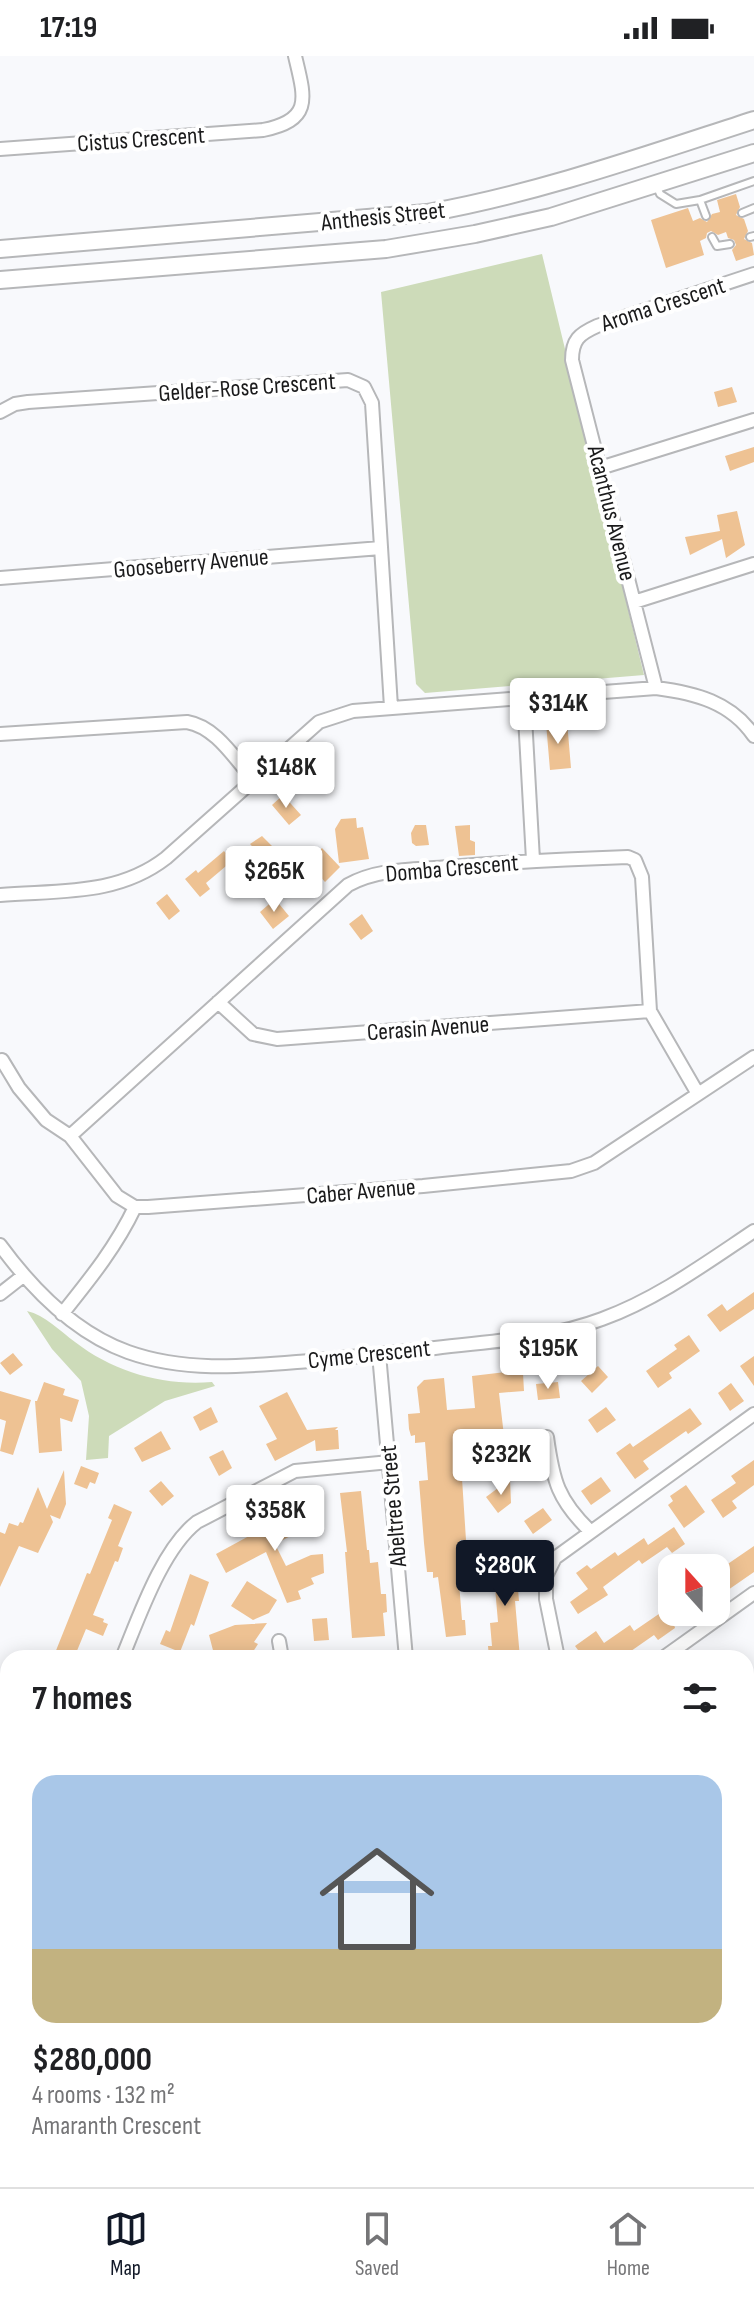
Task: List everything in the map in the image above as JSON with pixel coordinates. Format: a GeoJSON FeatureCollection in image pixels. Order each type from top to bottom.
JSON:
{"type":"FeatureCollection","features":[{"type":"Feature","properties":{"kind":"street","name":"Cistus Crescent"},"geometry":{"type":"LineString","coordinates":[[0,149],[263,130],[282,126],[295,119],[301,111],[303,99],[295,56]]}},
{"type":"Feature","properties":{"kind":"street","name":"Anthesis Street"},"geometry":{"type":"LineString","coordinates":[[0,249],[427,213],[474,205],[578,178],[754,120]]}},
{"type":"Feature","properties":{"kind":"street","name":"Anthesis Street"},"geometry":{"type":"LineString","coordinates":[[0,280],[411,245],[551,217],[754,153]]}},
{"type":"Feature","properties":{"kind":"street","name":"Aroma Crescent"},"geometry":{"type":"LineString","coordinates":[[575,339],[597,326],[754,274]]}},
{"type":"Feature","properties":{"kind":"street","name":"Acanthus Avenue"},"geometry":{"type":"LineString","coordinates":[[575,339],[572,360],[656,688]]}},
{"type":"Feature","properties":{"kind":"street","name":"Gelder-Rose Crescent"},"geometry":{"type":"LineString","coordinates":[[0,412],[15,404],[28,402],[357,382],[364,387],[372,403],[391,707]]}},
{"type":"Feature","properties":{"kind":"street"},"geometry":{"type":"LineString","coordinates":[[600,468],[754,420]]}},
{"type":"Feature","properties":{"kind":"street","name":"Gooseberry Avenue"},"geometry":{"type":"LineString","coordinates":[[0,578],[381,548]]}},
{"type":"Feature","properties":{"kind":"street"},"geometry":{"type":"LineString","coordinates":[[634,602],[754,564]]}},
{"type":"Feature","properties":{"kind":"street"},"geometry":{"type":"LineString","coordinates":[[0,895],[106,887],[141,875],[166,858],[319,722],[353,711],[656,688],[691,693],[713,701],[731,712],[754,736]]}},
{"type":"Feature","properties":{"kind":"street"},"geometry":{"type":"LineString","coordinates":[[524,699],[533,860]]}},
{"type":"Feature","properties":{"kind":"street"},"geometry":{"type":"LineString","coordinates":[[0,734],[187,722],[198,724],[212,733],[253,779]]}},
{"type":"Feature","properties":{"kind":"street","name":"Domba Crescent"},"geometry":{"type":"LineString","coordinates":[[70,1136],[348,885],[385,872],[533,860],[628,857],[635,860],[642,877],[650,1011],[698,1094]]}},
{"type":"Feature","properties":{"kind":"street","name":"Cerasin Avenue"},"geometry":{"type":"LineString","coordinates":[[218,1002],[253,1034],[277,1039],[650,1011]]}},
{"type":"Feature","properties":{"kind":"street","name":"Caber Avenue"},"geometry":{"type":"LineString","coordinates":[[135,1207],[557,1175],[594,1163],[754,1057]]}},
{"type":"Feature","properties":{"kind":"street"},"geometry":{"type":"LineString","coordinates":[[2,1060],[11,1077],[46,1120],[70,1136],[117,1196],[135,1207],[100,1267],[62,1314]]}},
{"type":"Feature","properties":{"kind":"street","name":"Cyme Crescent"},"geometry":{"type":"LineString","coordinates":[[0,1245],[23,1276],[62,1314],[96,1338],[155,1360],[198,1366],[240,1366],[379,1354],[575,1329],[625,1310],[657,1293],[754,1231]]}},
{"type":"Feature","properties":{"kind":"street"},"geometry":{"type":"LineString","coordinates":[[0,1294],[23,1276]]}},
{"type":"Feature","properties":{"kind":"street","name":"Abeltree Street"},"geometry":{"type":"LineString","coordinates":[[379,1354],[405,1650]]}},
{"type":"Feature","properties":{"kind":"street"},"geometry":{"type":"LineString","coordinates":[[556,1650],[546,1599],[546,1576],[555,1558],[754,1414]]}},
{"type":"Feature","properties":{"kind":"street"},"geometry":{"type":"LineString","coordinates":[[547,1437],[551,1467],[560,1495],[590,1531]]}},
{"type":"Feature","properties":{"kind":"street"},"geometry":{"type":"LineString","coordinates":[[126,1650],[168,1554],[185,1531],[197,1522],[295,1471],[390,1462]]}},
{"type":"Feature","properties":{"kind":"street"},"geometry":{"type":"LineString","coordinates":[[674,1650],[754,1593]]}},
{"type":"Feature","properties":{"kind":"street"},"geometry":{"type":"LineString","coordinates":[[279,1641],[281,1650]]}},
{"type":"Feature","properties":{"kind":"lane"},"geometry":{"type":"LineString","coordinates":[[656,185],[660,194],[676,204],[700,200],[754,181]]}},
{"type":"Feature","properties":{"kind":"lane"},"geometry":{"type":"LineString","coordinates":[[700,200],[706,216]]}},
{"type":"Feature","properties":{"kind":"lane"},"geometry":{"type":"LineString","coordinates":[[742,213],[754,208]]}},
{"type":"Feature","properties":{"kind":"lane"},"geometry":{"type":"LineString","coordinates":[[712,237],[717,246],[730,244]]}},
{"type":"Feature","properties":{"kind":"green space"},"geometry":{"type":"Polygon","coordinates":[[[542,254],[644,675],[425,693],[416,684],[381,292],[542,254]]]}},
{"type":"Feature","properties":{"kind":"green space"},"geometry":{"type":"Polygon","coordinates":[[[27,1311],[122,1369],[157,1379],[212,1382],[215,1386],[165,1401],[109,1436],[108,1458],[86,1460],[89,1416],[81,1381],[52,1349],[27,1311]]]}},
{"type":"Feature","properties":{"kind":"building"},"geometry":{"type":"Polygon","coordinates":[[[736,194],[740,207],[736,215],[744,219],[748,231],[744,239],[752,243],[754,255],[736,261],[732,250],[736,245],[734,240],[728,238],[726,232],[718,235],[711,231],[700,241],[704,255],[666,268],[651,220],[688,208],[693,221],[700,218],[707,222],[712,214],[720,212],[717,200],[736,194]]]}},
{"type":"Feature","properties":{"kind":"building"},"geometry":{"type":"Polygon","coordinates":[[[732,387],[737,402],[718,407],[714,392],[732,387]]]}},
{"type":"Feature","properties":{"kind":"building"},"geometry":{"type":"Polygon","coordinates":[[[754,447],[754,462],[730,471],[725,456],[754,447]]]}},
{"type":"Feature","properties":{"kind":"building"},"geometry":{"type":"Polygon","coordinates":[[[737,511],[745,545],[726,558],[722,539],[690,555],[685,537],[720,531],[717,515],[737,511]]]}},
{"type":"Feature","properties":{"kind":"building"},"geometry":{"type":"Polygon","coordinates":[[[567,721],[571,768],[550,770],[546,723],[567,721]]]}},
{"type":"Feature","properties":{"kind":"building"},"geometry":{"type":"Polygon","coordinates":[[[283,795],[301,815],[289,825],[272,805],[283,795]]]}},
{"type":"Feature","properties":{"kind":"building"},"geometry":{"type":"Polygon","coordinates":[[[356,818],[357,828],[363,827],[369,859],[339,863],[335,829],[341,819],[356,818]]]}},
{"type":"Feature","properties":{"kind":"building"},"geometry":{"type":"Polygon","coordinates":[[[415,825],[426,825],[429,845],[416,846],[412,843],[411,833],[415,825]]]}},
{"type":"Feature","properties":{"kind":"building"},"geometry":{"type":"Polygon","coordinates":[[[470,825],[470,840],[475,842],[475,855],[459,856],[455,826],[470,825]]]}},
{"type":"Feature","properties":{"kind":"building"},"geometry":{"type":"Polygon","coordinates":[[[262,836],[274,848],[262,857],[250,844],[262,836]]]}},
{"type":"Feature","properties":{"kind":"building"},"geometry":{"type":"Polygon","coordinates":[[[322,848],[340,867],[325,882],[307,862],[322,848]]]}},
{"type":"Feature","properties":{"kind":"building"},"geometry":{"type":"Polygon","coordinates":[[[224,851],[232,861],[206,883],[210,889],[200,897],[185,879],[196,870],[198,873],[224,851]]]}},
{"type":"Feature","properties":{"kind":"building"},"geometry":{"type":"Polygon","coordinates":[[[167,894],[180,911],[169,920],[156,903],[167,894]]]}},
{"type":"Feature","properties":{"kind":"building"},"geometry":{"type":"Polygon","coordinates":[[[275,899],[289,916],[273,929],[260,912],[275,899]]]}},
{"type":"Feature","properties":{"kind":"building"},"geometry":{"type":"Polygon","coordinates":[[[362,914],[373,931],[361,940],[349,924],[362,914]]]}},
{"type":"Feature","properties":{"kind":"building"},"geometry":{"type":"Polygon","coordinates":[[[754,1292],[754,1309],[720,1332],[707,1315],[722,1304],[727,1311],[754,1292]]]}},
{"type":"Feature","properties":{"kind":"building"},"geometry":{"type":"Polygon","coordinates":[[[689,1335],[700,1351],[669,1373],[672,1378],[658,1388],[646,1371],[677,1349],[674,1345],[689,1335]]]}},
{"type":"Feature","properties":{"kind":"building"},"geometry":{"type":"Polygon","coordinates":[[[13,1353],[23,1365],[10,1375],[0,1363],[13,1353]]]}},
{"type":"Feature","properties":{"kind":"building"},"geometry":{"type":"Polygon","coordinates":[[[754,1356],[754,1386],[740,1366],[754,1356]]]}},
{"type":"Feature","properties":{"kind":"building"},"geometry":{"type":"Polygon","coordinates":[[[598,1366],[608,1377],[592,1393],[581,1381],[598,1366]]]}},
{"type":"Feature","properties":{"kind":"building"},"geometry":{"type":"Polygon","coordinates":[[[515,1371],[523,1373],[524,1391],[499,1393],[506,1453],[516,1452],[517,1467],[467,1471],[461,1463],[466,1540],[460,1540],[463,1569],[458,1570],[466,1635],[446,1637],[438,1577],[433,1578],[433,1572],[427,1572],[419,1481],[428,1480],[425,1442],[415,1443],[415,1435],[411,1436],[409,1429],[408,1414],[420,1413],[417,1387],[424,1380],[444,1378],[447,1410],[475,1408],[472,1376],[515,1371]]]}},
{"type":"Feature","properties":{"kind":"building"},"geometry":{"type":"Polygon","coordinates":[[[44,1382],[65,1389],[63,1395],[79,1400],[72,1422],[60,1418],[62,1451],[39,1453],[35,1401],[44,1382]]]}},
{"type":"Feature","properties":{"kind":"building"},"geometry":{"type":"Polygon","coordinates":[[[558,1382],[560,1398],[538,1400],[536,1384],[558,1382]]]}},
{"type":"Feature","properties":{"kind":"building"},"geometry":{"type":"Polygon","coordinates":[[[731,1383],[744,1401],[730,1411],[718,1393],[731,1383]]]}},
{"type":"Feature","properties":{"kind":"building"},"geometry":{"type":"Polygon","coordinates":[[[0,1391],[31,1400],[13,1455],[0,1451],[6,1421],[0,1419],[0,1391]]]}},
{"type":"Feature","properties":{"kind":"building"},"geometry":{"type":"Polygon","coordinates":[[[287,1392],[307,1430],[338,1427],[335,1430],[338,1430],[339,1449],[316,1451],[315,1440],[275,1461],[266,1444],[277,1439],[259,1406],[287,1392]]]}},
{"type":"Feature","properties":{"kind":"building"},"geometry":{"type":"Polygon","coordinates":[[[211,1407],[218,1422],[200,1431],[193,1417],[211,1407]]]}},
{"type":"Feature","properties":{"kind":"building"},"geometry":{"type":"Polygon","coordinates":[[[606,1407],[616,1420],[597,1433],[588,1420],[606,1407]]]}},
{"type":"Feature","properties":{"kind":"building"},"geometry":{"type":"Polygon","coordinates":[[[690,1408],[702,1424],[688,1434],[686,1431],[643,1461],[649,1469],[635,1479],[616,1453],[630,1443],[633,1447],[690,1408]]]}},
{"type":"Feature","properties":{"kind":"building"},"geometry":{"type":"Polygon","coordinates":[[[161,1431],[171,1449],[142,1462],[134,1448],[161,1431]]]}},
{"type":"Feature","properties":{"kind":"building"},"geometry":{"type":"Polygon","coordinates":[[[223,1450],[232,1468],[219,1476],[209,1457],[223,1450]]]}},
{"type":"Feature","properties":{"kind":"building"},"geometry":{"type":"Polygon","coordinates":[[[754,1460],[754,1485],[732,1501],[737,1508],[723,1518],[711,1500],[736,1483],[731,1476],[754,1460]]]}},
{"type":"Feature","properties":{"kind":"building"},"geometry":{"type":"Polygon","coordinates":[[[81,1466],[99,1473],[95,1484],[90,1482],[87,1489],[74,1484],[81,1466]]]}},
{"type":"Feature","properties":{"kind":"building"},"geometry":{"type":"Polygon","coordinates":[[[64,1470],[66,1504],[60,1519],[50,1515],[53,1522],[38,1553],[19,1546],[0,1587],[0,1532],[5,1534],[9,1523],[18,1526],[20,1522],[23,1523],[38,1487],[47,1509],[64,1470]]]}},
{"type":"Feature","properties":{"kind":"building"},"geometry":{"type":"Polygon","coordinates":[[[601,1477],[611,1491],[591,1505],[581,1491],[601,1477]]]}},
{"type":"Feature","properties":{"kind":"building"},"geometry":{"type":"Polygon","coordinates":[[[510,1479],[511,1503],[498,1513],[486,1497],[510,1479]]]}},
{"type":"Feature","properties":{"kind":"building"},"geometry":{"type":"Polygon","coordinates":[[[161,1481],[174,1496],[162,1506],[149,1491],[161,1481]]]}},
{"type":"Feature","properties":{"kind":"building"},"geometry":{"type":"Polygon","coordinates":[[[686,1485],[705,1512],[684,1528],[668,1505],[673,1501],[670,1496],[686,1485]]]}},
{"type":"Feature","properties":{"kind":"building"},"geometry":{"type":"Polygon","coordinates":[[[361,1491],[367,1550],[370,1563],[378,1562],[381,1594],[386,1594],[387,1612],[383,1613],[385,1636],[352,1638],[340,1493],[361,1491]]]}},
{"type":"Feature","properties":{"kind":"building"},"geometry":{"type":"Polygon","coordinates":[[[114,1504],[132,1512],[118,1546],[123,1548],[118,1562],[115,1561],[93,1615],[108,1624],[103,1636],[86,1629],[77,1650],[56,1650],[112,1520],[108,1518],[114,1504]]]}},
{"type":"Feature","properties":{"kind":"building"},"geometry":{"type":"Polygon","coordinates":[[[298,1508],[308,1527],[275,1544],[286,1566],[311,1555],[323,1554],[324,1573],[311,1578],[314,1584],[298,1591],[301,1599],[287,1603],[266,1552],[226,1573],[216,1554],[249,1536],[244,1525],[261,1516],[266,1525],[298,1508]]]}},
{"type":"Feature","properties":{"kind":"building"},"geometry":{"type":"Polygon","coordinates":[[[543,1508],[552,1520],[533,1534],[524,1521],[543,1508]]]}},
{"type":"Feature","properties":{"kind":"building"},"geometry":{"type":"Polygon","coordinates":[[[674,1527],[685,1544],[672,1553],[667,1547],[642,1564],[639,1560],[603,1587],[608,1595],[578,1614],[570,1602],[588,1589],[576,1573],[587,1565],[591,1569],[615,1552],[618,1556],[644,1538],[648,1545],[674,1527]]]}},
{"type":"Feature","properties":{"kind":"building"},"geometry":{"type":"Polygon","coordinates":[[[754,1546],[754,1572],[730,1589],[730,1562],[754,1546]]]}},
{"type":"Feature","properties":{"kind":"building"},"geometry":{"type":"Polygon","coordinates":[[[515,1551],[519,1650],[488,1650],[488,1646],[492,1646],[490,1623],[498,1622],[492,1553],[515,1551]]]}},
{"type":"Feature","properties":{"kind":"building"},"geometry":{"type":"Polygon","coordinates":[[[190,1574],[209,1582],[194,1626],[191,1624],[181,1650],[160,1644],[166,1630],[170,1632],[190,1574]]]}},
{"type":"Feature","properties":{"kind":"building"},"geometry":{"type":"Polygon","coordinates":[[[247,1581],[277,1600],[269,1613],[253,1620],[231,1606],[247,1581]]]}},
{"type":"Feature","properties":{"kind":"building"},"geometry":{"type":"Polygon","coordinates":[[[658,1615],[658,1626],[675,1628],[658,1640],[654,1635],[632,1650],[578,1650],[575,1646],[596,1631],[604,1643],[630,1625],[634,1631],[658,1615]]]}},
{"type":"Feature","properties":{"kind":"building"},"geometry":{"type":"Polygon","coordinates":[[[327,1618],[329,1640],[314,1641],[312,1619],[327,1618]]]}},
{"type":"Feature","properties":{"kind":"building"},"geometry":{"type":"Polygon","coordinates":[[[267,1623],[254,1642],[258,1644],[254,1650],[213,1650],[209,1635],[235,1625],[267,1623]]]}}]}
